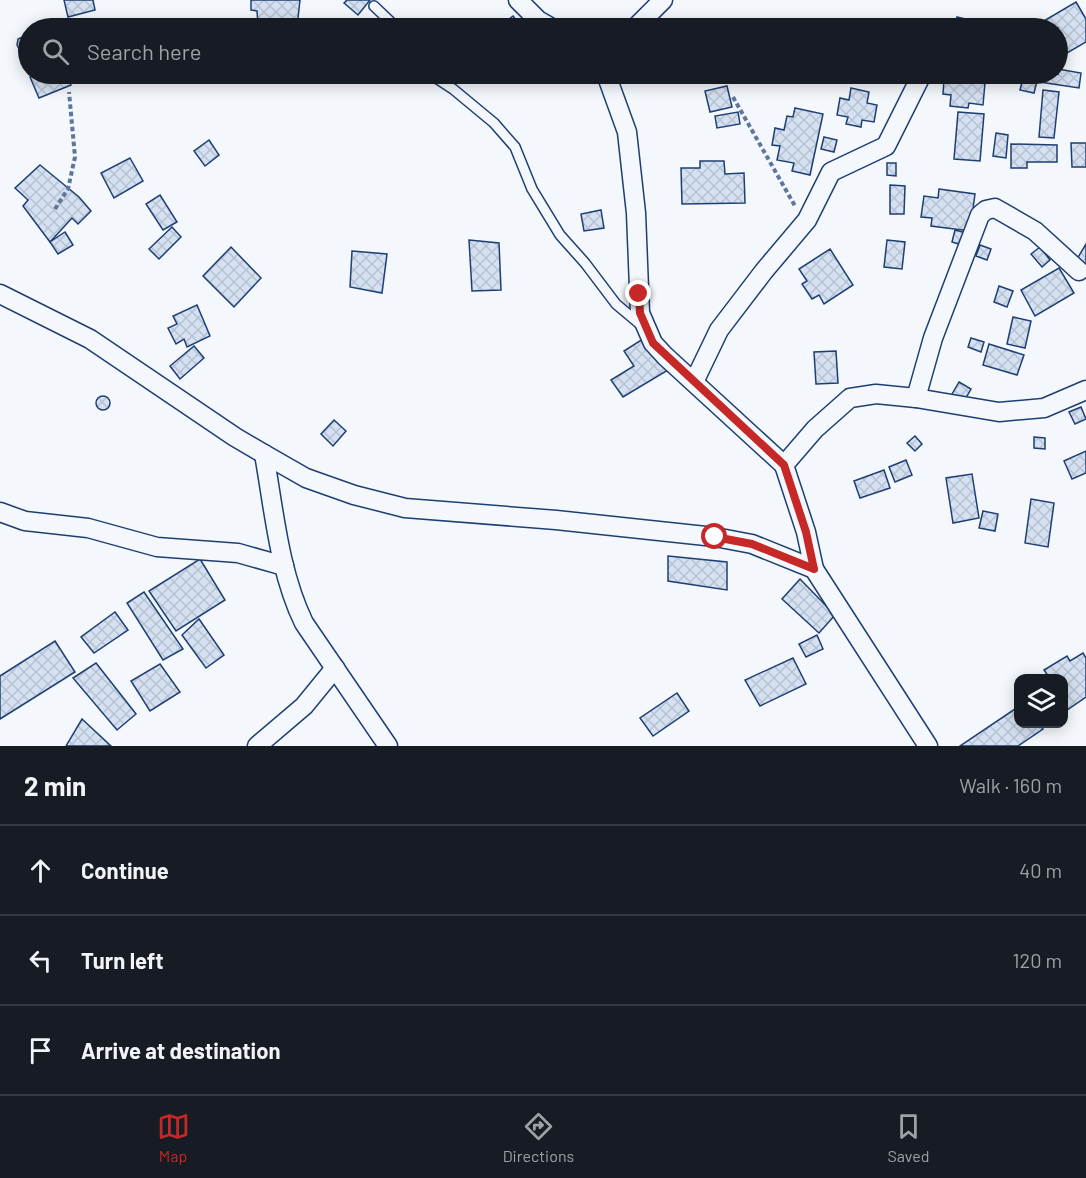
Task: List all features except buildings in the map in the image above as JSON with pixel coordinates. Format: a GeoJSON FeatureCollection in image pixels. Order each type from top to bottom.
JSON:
{"type":"FeatureCollection","features":[{"type":"Feature","properties":{"kind":"street"},"geometry":{"type":"LineString","coordinates":[[518,0],[536,18]]}},
{"type":"Feature","properties":{"kind":"street"},"geometry":{"type":"LineString","coordinates":[[645,18],[663,0]]}},
{"type":"Feature","properties":{"kind":"street"},"geometry":{"type":"LineString","coordinates":[[610,84],[627,132],[636,213],[640,313],[645,328],[653,343],[784,465],[806,532],[814,569],[928,746]]}},
{"type":"Feature","properties":{"kind":"street"},"geometry":{"type":"LineString","coordinates":[[694,382],[719,330],[807,220],[831,172],[886,146],[917,84]]}},
{"type":"Feature","properties":{"kind":"street"},"geometry":{"type":"LineString","coordinates":[[916,398],[933,338],[980,215],[986,210],[995,208],[1035,231],[1079,272]]}},
{"type":"Feature","properties":{"kind":"street"},"geometry":{"type":"LineString","coordinates":[[0,294],[90,339],[235,437],[306,478],[354,495],[405,508],[556,520],[715,537],[752,544],[814,569]]}},
{"type":"Feature","properties":{"kind":"street"},"geometry":{"type":"LineString","coordinates":[[784,465],[815,429],[850,398],[876,394],[916,398],[999,412],[1044,408],[1086,390]]}},
{"type":"Feature","properties":{"kind":"street"},"geometry":{"type":"LineString","coordinates":[[264,454],[284,566],[294,603],[304,623],[388,746]]}},
{"type":"Feature","properties":{"kind":"street"},"geometry":{"type":"LineString","coordinates":[[0,512],[25,521],[88,528],[157,547],[238,552],[284,566]]}},
{"type":"Feature","properties":{"kind":"street"},"geometry":{"type":"LineString","coordinates":[[257,746],[304,706],[335,668]]}},
{"type":"Feature","properties":{"kind":"lane"},"geometry":{"type":"LineString","coordinates":[[374,6],[387,18]]}},
{"type":"Feature","properties":{"kind":"lane"},"geometry":{"type":"LineString","coordinates":[[443,84],[494,123],[515,147],[532,189],[560,235],[616,304],[645,328]]}},
{"type":"Feature","properties":{"kind":"path"},"geometry":{"type":"LineString","coordinates":[[55,209],[68,189],[75,157],[69,92]]}},
{"type":"Feature","properties":{"kind":"path"},"geometry":{"type":"LineString","coordinates":[[733,97],[793,203],[807,220]]}},
{"type":"Feature","properties":{"kind":"route"},"geometry":{"type":"LineString","coordinates":[[639,294],[640,313],[653,343],[784,465],[806,532],[814,569],[752,544],[715,537]]}}]}
